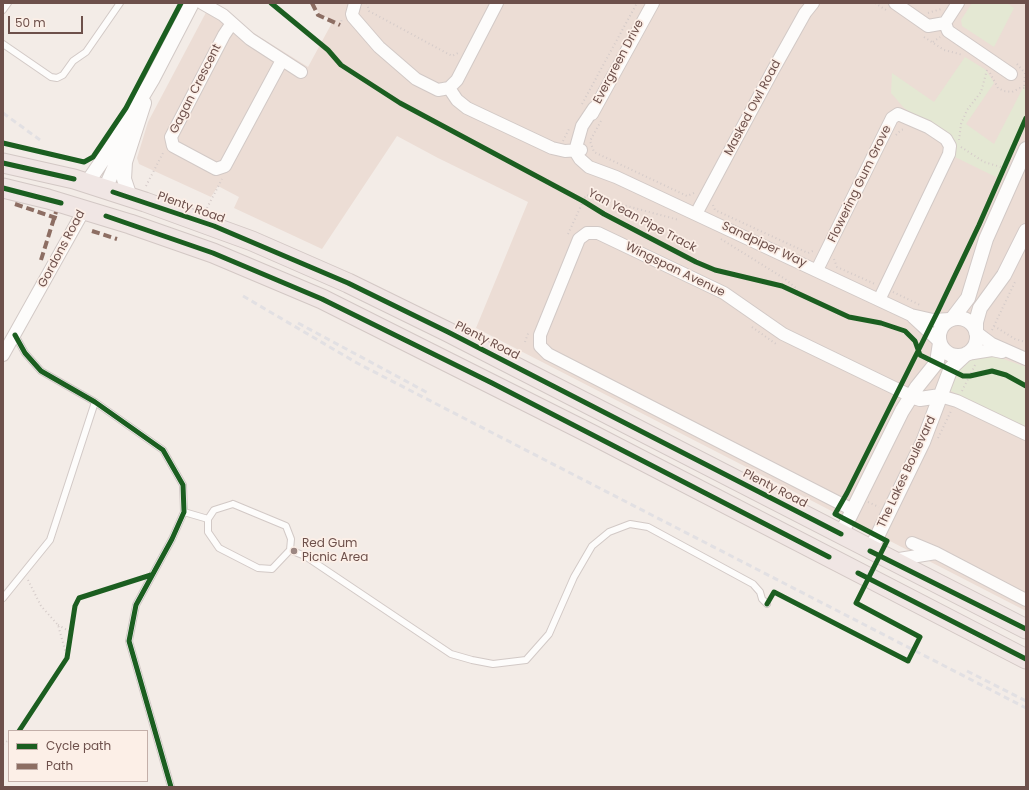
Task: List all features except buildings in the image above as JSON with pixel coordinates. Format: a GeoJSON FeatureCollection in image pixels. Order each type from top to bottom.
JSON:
{"type":"FeatureCollection","features":[{"type":"Feature","properties":{"kind":"highway","name":"Plenty Road"},"geometry":{"type":"LineString","coordinates":[[3,163],[87,183],[130,197],[227,231],[348,283],[455,336],[841,534],[870,551],[1026,629]]}},
{"type":"Feature","properties":{"kind":"highway","name":"Gordons Road"},"geometry":{"type":"LineString","coordinates":[[84,210],[87,183]]}},
{"type":"Feature","properties":{"kind":"highway"},"geometry":{"type":"LineString","coordinates":[[3,188],[130,224],[213,253],[322,299],[492,383],[1026,659]]}},
{"type":"Feature","properties":{"kind":"highway"},"geometry":{"type":"LineString","coordinates":[[84,210],[96,201],[105,189]]}},
{"type":"Feature","properties":{"kind":"highway"},"geometry":{"type":"LineString","coordinates":[[829,557],[841,534]]}},
{"type":"Feature","properties":{"kind":"highway"},"geometry":{"type":"LineString","coordinates":[[858,573],[870,551]]}},
{"type":"Feature","properties":{"kind":"street","name":"Gordons Road"},"geometry":{"type":"LineString","coordinates":[[105,189],[150,86],[192,3]]}},
{"type":"Feature","properties":{"kind":"street"},"geometry":{"type":"LineString","coordinates":[[202,3],[223,15],[250,39],[301,72]]}},
{"type":"Feature","properties":{"kind":"street"},"geometry":{"type":"LineString","coordinates":[[355,3],[352,14],[353,17],[370,38],[393,61],[416,79],[433,89],[438,90],[449,88],[457,80],[496,3]]}},
{"type":"Feature","properties":{"kind":"street"},"geometry":{"type":"LineString","coordinates":[[645,16],[649,3]]}},
{"type":"Feature","properties":{"kind":"street"},"geometry":{"type":"LineString","coordinates":[[645,16],[653,3]]}},
{"type":"Feature","properties":{"kind":"street","name":"Masked Owl Road"},"geometry":{"type":"LineString","coordinates":[[696,214],[772,72],[805,13],[813,3]]}},
{"type":"Feature","properties":{"kind":"street"},"geometry":{"type":"LineString","coordinates":[[892,7],[928,26],[945,23],[958,3]]}},
{"type":"Feature","properties":{"kind":"street","name":"Evergreen Drive"},"geometry":{"type":"LineString","coordinates":[[578,150],[582,126],[594,108],[645,16]]}},
{"type":"Feature","properties":{"kind":"street","name":"Gagan Crescent"},"geometry":{"type":"LineString","coordinates":[[221,168],[216,169],[173,146],[171,142],[174,130],[224,35],[232,23]]}},
{"type":"Feature","properties":{"kind":"street"},"geometry":{"type":"LineString","coordinates":[[945,23],[948,31],[1011,74]]}},
{"type":"Feature","properties":{"kind":"street"},"geometry":{"type":"LineString","coordinates":[[221,168],[225,166],[282,60]]}},
{"type":"Feature","properties":{"kind":"street","name":"Gordons Road"},"geometry":{"type":"LineString","coordinates":[[87,183],[150,86]]}},
{"type":"Feature","properties":{"kind":"street"},"geometry":{"type":"LineString","coordinates":[[130,197],[124,179],[125,162],[150,86]]}},
{"type":"Feature","properties":{"kind":"street"},"geometry":{"type":"LineString","coordinates":[[449,88],[457,100],[467,108],[552,148],[560,150],[578,150]]}},
{"type":"Feature","properties":{"kind":"street","name":"Flowering Gum Grove"},"geometry":{"type":"LineString","coordinates":[[817,270],[892,118],[898,114],[928,127],[955,146]]}},
{"type":"Feature","properties":{"kind":"street"},"geometry":{"type":"LineString","coordinates":[[879,300],[949,154],[955,146]]}},
{"type":"Feature","properties":{"kind":"street","name":"Sandpiper Way"},"geometry":{"type":"LineString","coordinates":[[578,150],[580,160],[589,167],[616,177],[817,270],[910,315],[933,320],[951,319]]}},
{"type":"Feature","properties":{"kind":"street"},"geometry":{"type":"LineString","coordinates":[[841,534],[911,396],[937,362],[940,331],[946,322],[951,319],[968,298],[984,244],[1026,150]]}},
{"type":"Feature","properties":{"kind":"street","name":"Gordons Road"},"geometry":{"type":"LineString","coordinates":[[3,355],[84,210]]}},
{"type":"Feature","properties":{"kind":"street"},"geometry":{"type":"LineString","coordinates":[[967,354],[975,345],[976,322],[980,308],[1004,275],[1026,231]]}},
{"type":"Feature","properties":{"kind":"street","name":"Wingspan Avenue"},"geometry":{"type":"LineString","coordinates":[[540,346],[540,335],[579,238],[587,233],[598,233],[724,293],[783,334],[911,396]]}},
{"type":"Feature","properties":{"kind":"street","name":"Sandpiper Way"},"geometry":{"type":"LineString","coordinates":[[910,315],[940,342]]}},
{"type":"Feature","properties":{"kind":"street"},"geometry":{"type":"LineString","coordinates":[[951,319],[964,319],[970,322],[976,332],[992,344],[1011,354]]}},
{"type":"Feature","properties":{"kind":"street"},"geometry":{"type":"LineString","coordinates":[[940,342],[943,349],[954,355],[992,350],[1026,359]]}},
{"type":"Feature","properties":{"kind":"street","name":"Plenty Road"},"geometry":{"type":"LineString","coordinates":[[540,346],[548,354],[853,510]]}},
{"type":"Feature","properties":{"kind":"street","name":"The Lakes Boulevard"},"geometry":{"type":"LineString","coordinates":[[870,551],[920,450],[950,368],[967,354]]}},
{"type":"Feature","properties":{"kind":"street"},"geometry":{"type":"LineString","coordinates":[[911,396],[920,399],[940,396],[956,401],[1026,434]]}},
{"type":"Feature","properties":{"kind":"street"},"geometry":{"type":"LineString","coordinates":[[912,543],[936,553],[1026,600]]}},
{"type":"Feature","properties":{"kind":"street"},"geometry":{"type":"LineString","coordinates":[[892,561],[936,553]]}},
{"type":"Feature","properties":{"kind":"lane"},"geometry":{"type":"LineString","coordinates":[[3,10],[8,3]]}},
{"type":"Feature","properties":{"kind":"lane"},"geometry":{"type":"LineString","coordinates":[[3,44],[51,77],[57,78],[63,75],[73,61],[86,52],[120,3]]}},
{"type":"Feature","properties":{"kind":"lane"},"geometry":{"type":"LineString","coordinates":[[15,335],[25,353],[41,371],[95,402],[164,450],[183,485],[184,512],[172,539],[136,605],[129,641],[171,787]]}},
{"type":"Feature","properties":{"kind":"lane"},"geometry":{"type":"LineString","coordinates":[[3,598],[50,540],[95,402]]}},
{"type":"Feature","properties":{"kind":"lane"},"geometry":{"type":"LineString","coordinates":[[233,504],[286,526],[291,539],[290,550],[272,569],[258,568],[219,548],[208,532],[208,519],[214,510],[233,504]]}},
{"type":"Feature","properties":{"kind":"lane"},"geometry":{"type":"LineString","coordinates":[[184,512],[208,519]]}},
{"type":"Feature","properties":{"kind":"lane"},"geometry":{"type":"LineString","coordinates":[[290,550],[305,556],[451,654],[493,664],[526,660],[549,634],[574,577],[592,546],[609,532],[630,524],[648,527],[753,584],[760,592],[762,599],[767,604]]}},
{"type":"Feature","properties":{"kind":"path"},"geometry":{"type":"LineString","coordinates":[[367,3],[369,11],[452,56],[460,52],[463,45]]}},
{"type":"Feature","properties":{"kind":"path"},"geometry":{"type":"LineString","coordinates":[[579,109],[637,3]]}},
{"type":"Feature","properties":{"kind":"path"},"geometry":{"type":"LineString","coordinates":[[875,3],[892,7]]}},
{"type":"Feature","properties":{"kind":"path"},"geometry":{"type":"LineString","coordinates":[[923,9],[928,13],[940,10],[943,7]]}},
{"type":"Feature","properties":{"kind":"path"},"geometry":{"type":"LineString","coordinates":[[340,25],[341,31]]}},
{"type":"Feature","properties":{"kind":"path"},"geometry":{"type":"LineString","coordinates":[[920,34],[944,50],[967,56]]}},
{"type":"Feature","properties":{"kind":"path"},"geometry":{"type":"LineString","coordinates":[[1004,168],[984,162],[955,146],[961,124],[967,110],[981,92],[987,70],[998,88],[1004,91],[1012,92],[1020,88],[1026,88]]}},
{"type":"Feature","properties":{"kind":"path"},"geometry":{"type":"LineString","coordinates":[[602,120],[590,141],[594,152],[686,196],[694,194],[698,187]]}},
{"type":"Feature","properties":{"kind":"path"},"geometry":{"type":"LineString","coordinates":[[560,150],[562,142],[572,123]]}},
{"type":"Feature","properties":{"kind":"path"},"geometry":{"type":"LineString","coordinates":[[893,142],[901,130],[906,129]]}},
{"type":"Feature","properties":{"kind":"path"},"geometry":{"type":"LineString","coordinates":[[146,186],[171,142]]}},
{"type":"Feature","properties":{"kind":"path"},"geometry":{"type":"LineString","coordinates":[[1001,175],[1007,162]]}},
{"type":"Feature","properties":{"kind":"path"},"geometry":{"type":"LineString","coordinates":[[207,208],[223,177],[221,168]]}},
{"type":"Feature","properties":{"kind":"path"},"geometry":{"type":"LineString","coordinates":[[576,215],[586,195],[682,220]]}},
{"type":"Feature","properties":{"kind":"path"},"geometry":{"type":"LineString","coordinates":[[713,204],[715,210],[808,253],[815,250]]}},
{"type":"Feature","properties":{"kind":"path"},"geometry":{"type":"LineString","coordinates":[[720,239],[785,279],[796,288],[798,293]]}},
{"type":"Feature","properties":{"kind":"path"},"geometry":{"type":"LineString","coordinates":[[838,252],[834,259],[837,266],[884,288]]}},
{"type":"Feature","properties":{"kind":"path"},"geometry":{"type":"LineString","coordinates":[[787,288],[803,296]]}},
{"type":"Feature","properties":{"kind":"path"},"geometry":{"type":"LineString","coordinates":[[748,324],[779,345]]}},
{"type":"Feature","properties":{"kind":"path"},"geometry":{"type":"LineString","coordinates":[[994,326],[1015,339],[1026,342]]}},
{"type":"Feature","properties":{"kind":"path"},"geometry":{"type":"LineString","coordinates":[[950,368],[966,376],[978,374]]}},
{"type":"Feature","properties":{"kind":"path"},"geometry":{"type":"LineString","coordinates":[[859,498],[883,510],[887,515]]}},
{"type":"Feature","properties":{"kind":"path"},"geometry":{"type":"LineString","coordinates":[[24,572],[41,606],[58,625],[71,632]]}},
{"type":"Feature","properties":{"kind":"path"},"geometry":{"type":"LineString","coordinates":[[20,730],[67,658],[75,606],[79,598],[151,575]]}},
{"type":"Feature","properties":{"kind":"path"},"geometry":{"type":"LineString","coordinates":[[58,625],[67,658]]}},
{"type":"Feature","properties":{"kind":"shaded area"},"geometry":{"type":"Polygon","coordinates":[[[211,3],[227,10],[252,32],[308,67],[333,21],[319,13],[313,3],[1026,3],[1026,611],[476,328],[528,202],[397,136],[322,249],[234,208],[239,197],[218,186],[211,197],[139,164],[137,158],[148,122],[211,3]]]}},
{"type":"Feature","properties":{"kind":"green space"},"geometry":{"type":"Polygon","coordinates":[[[972,3],[1007,3],[1014,8],[994,47],[962,26],[961,20],[972,3]]]}},
{"type":"Feature","properties":{"kind":"green space"},"geometry":{"type":"Polygon","coordinates":[[[965,57],[986,70],[994,83],[966,124],[994,144],[1026,82],[1026,114],[998,178],[955,157],[955,144],[904,108],[891,93],[892,73],[934,102],[965,57]]]}},
{"type":"Feature","properties":{"kind":"green space"},"geometry":{"type":"Polygon","coordinates":[[[989,354],[1026,367],[1026,430],[951,391],[949,387],[952,377],[966,360],[989,354]]]}},
{"type":"Feature","properties":{"kind":"railway"},"geometry":{"type":"LineString","coordinates":[[3,113],[40,140]]}},
{"type":"Feature","properties":{"kind":"railway"},"geometry":{"type":"LineString","coordinates":[[243,296],[357,363],[1026,708]]}},
{"type":"Feature","properties":{"kind":"railway"},"geometry":{"type":"LineString","coordinates":[[298,323],[428,393]]}},
{"type":"Feature","properties":{"kind":"railway"},"geometry":{"type":"LineString","coordinates":[[967,671],[1026,701]]}},
{"type":"Feature","properties":{"kind":"marked path"},"geometry":{"type":"LineString","coordinates":[[312,3],[318,15],[340,25]]}},
{"type":"Feature","properties":{"kind":"marked path"},"geometry":{"type":"LineString","coordinates":[[15,204],[59,219]]}},
{"type":"Feature","properties":{"kind":"marked path"},"geometry":{"type":"LineString","coordinates":[[41,260],[56,212]]}},
{"type":"Feature","properties":{"kind":"marked path"},"geometry":{"type":"LineString","coordinates":[[92,231],[117,239]]}},
{"type":"Feature","properties":{"kind":"cycle path"},"geometry":{"type":"LineString","coordinates":[[3,143],[84,162],[93,157],[126,108],[181,3]]}},
{"type":"Feature","properties":{"kind":"cycle path","name":"Yan Yean Pipe Track"},"geometry":{"type":"LineString","coordinates":[[271,3],[328,50],[341,65],[400,103],[583,201],[604,214],[696,262],[715,270],[782,286],[849,317],[881,323],[905,331],[915,341],[920,355],[963,376],[992,371],[1006,375],[1026,386]]}},
{"type":"Feature","properties":{"kind":"cycle path"},"geometry":{"type":"LineString","coordinates":[[767,604],[774,592],[908,661],[920,637],[856,603],[887,541],[835,514],[937,313],[979,225],[1026,118]]}},
{"type":"Feature","properties":{"kind":"cycle path"},"geometry":{"type":"LineString","coordinates":[[3,163],[74,179]]}},
{"type":"Feature","properties":{"kind":"cycle path"},"geometry":{"type":"LineString","coordinates":[[3,188],[61,203]]}},
{"type":"Feature","properties":{"kind":"cycle path"},"geometry":{"type":"LineString","coordinates":[[113,192],[214,226],[348,283],[448,332],[841,534]]}},
{"type":"Feature","properties":{"kind":"cycle path"},"geometry":{"type":"LineString","coordinates":[[106,216],[213,253],[322,299],[492,383],[829,557]]}},
{"type":"Feature","properties":{"kind":"cycle path"},"geometry":{"type":"LineString","coordinates":[[15,335],[25,353],[41,371],[95,402],[163,450],[183,485],[184,512],[172,539],[136,605],[129,641],[171,787]]}},
{"type":"Feature","properties":{"kind":"cycle path"},"geometry":{"type":"LineString","coordinates":[[870,551],[1026,629]]}},
{"type":"Feature","properties":{"kind":"cycle path"},"geometry":{"type":"LineString","coordinates":[[858,573],[1026,659]]}},
{"type":"Feature","properties":{"kind":"cycle path"},"geometry":{"type":"LineString","coordinates":[[20,730],[67,658],[75,606],[79,598],[151,575]]}},
{"type":"Feature","properties":{"kind":"place","name":"Red Gum Picnic Area"},"geometry":{"type":"Point","coordinates":[294,551]}}]}
